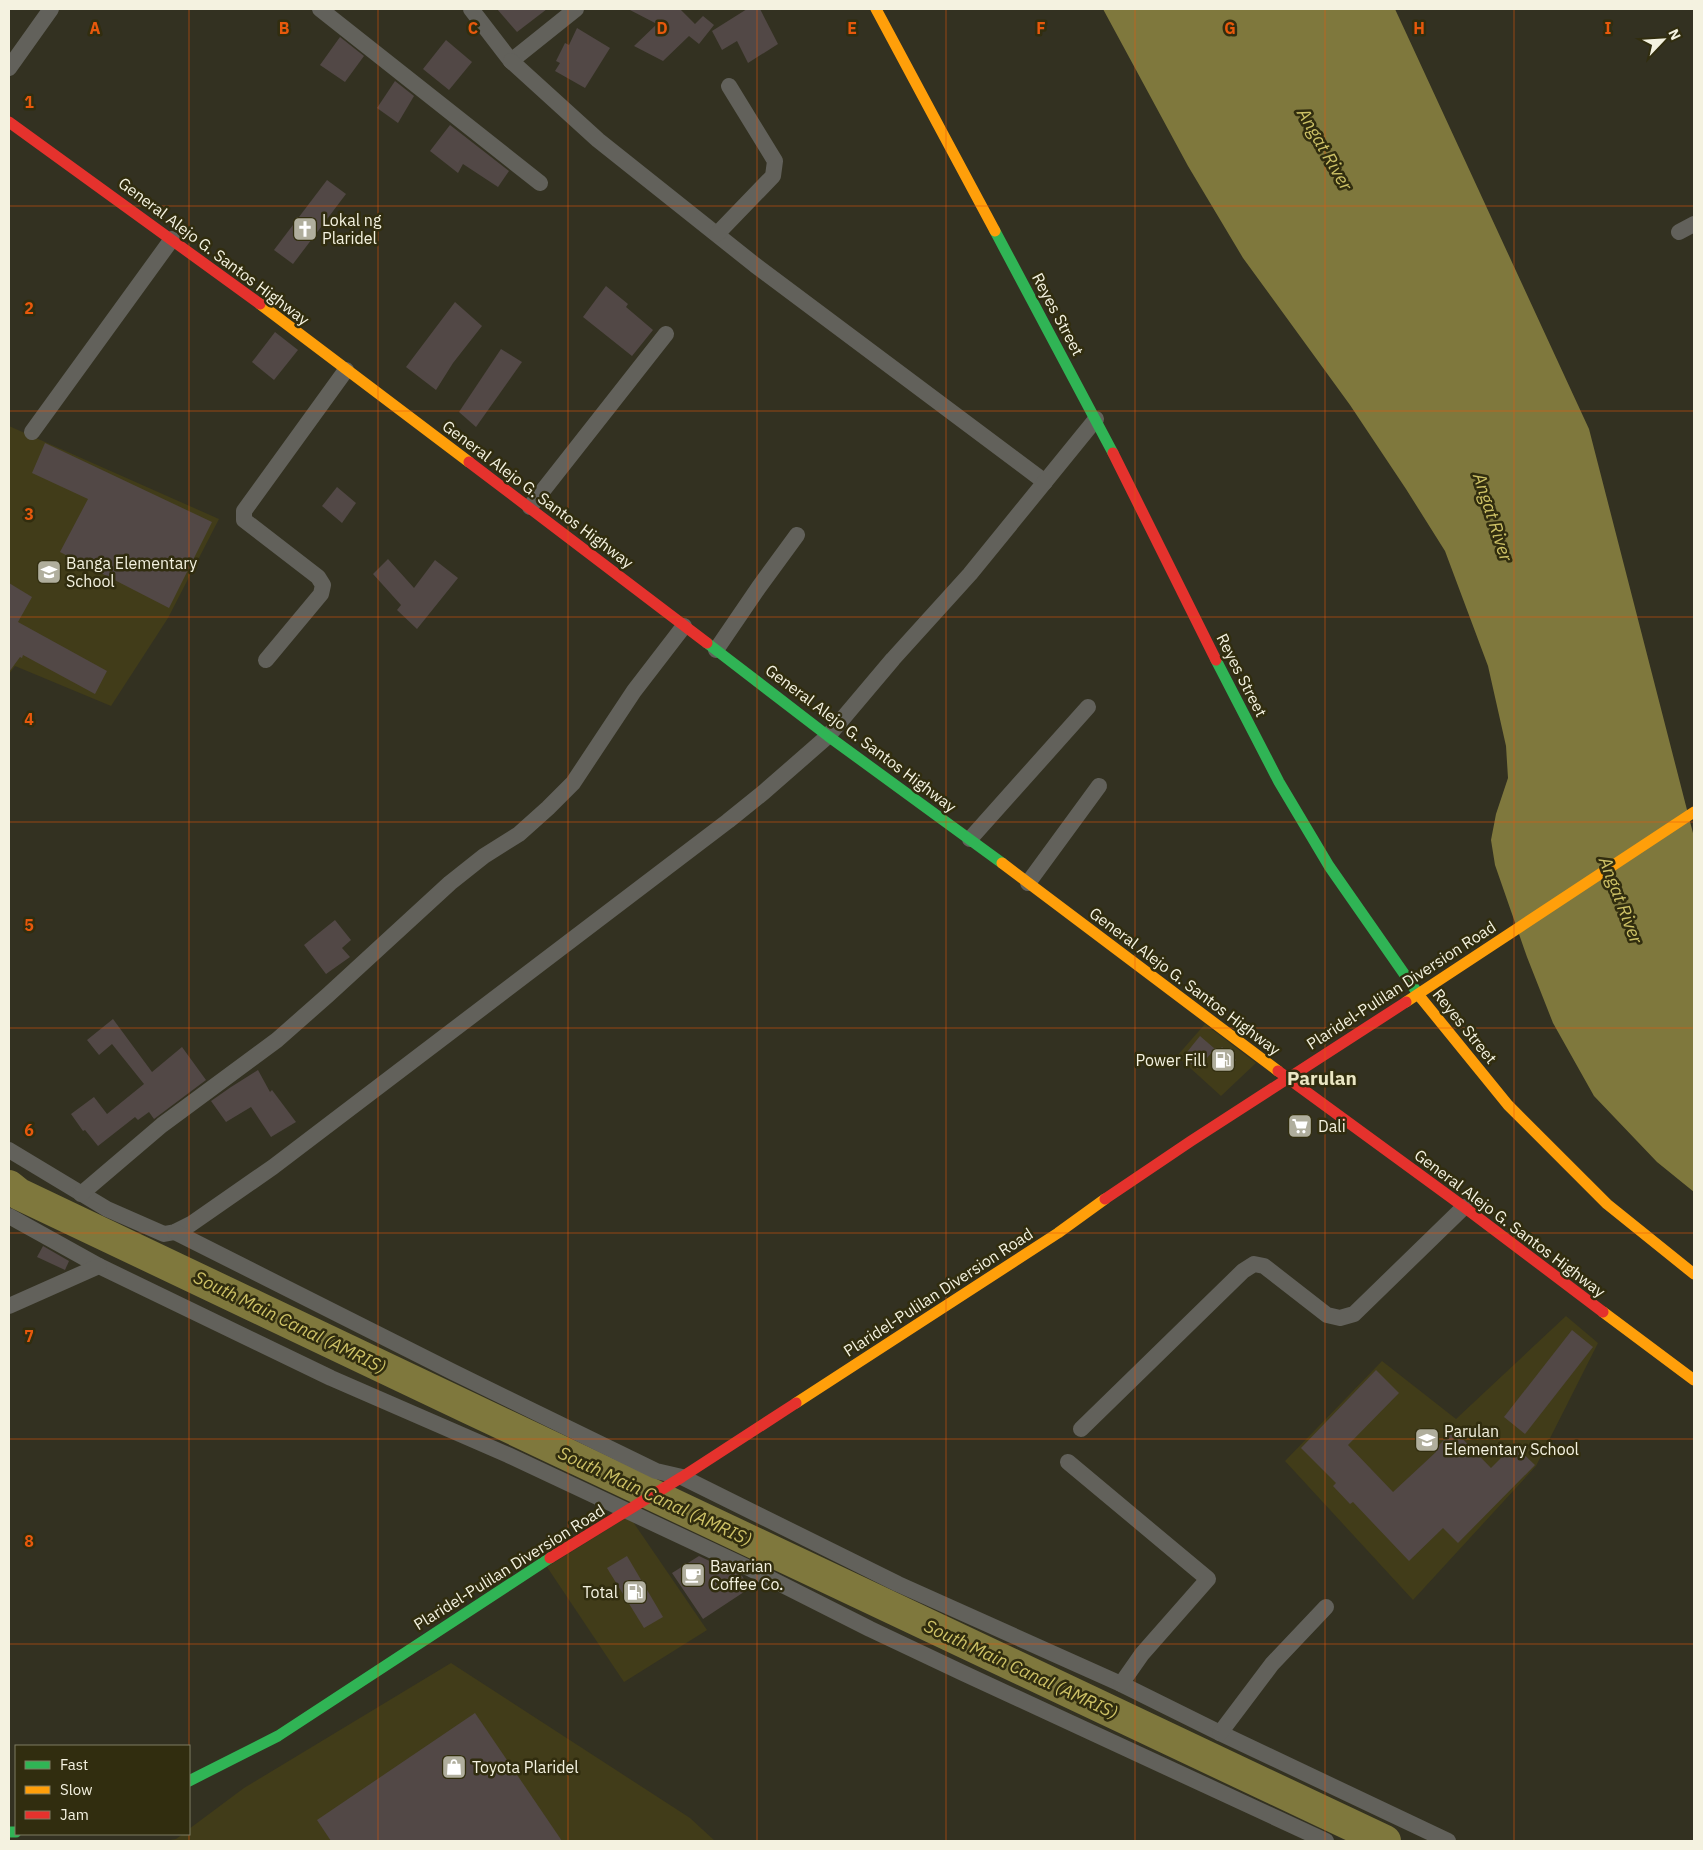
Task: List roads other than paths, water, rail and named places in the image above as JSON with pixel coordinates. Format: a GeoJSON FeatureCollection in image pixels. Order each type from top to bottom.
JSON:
{"type":"FeatureCollection","features":[{"type":"Feature","properties":{"kind":"main road","name":"Reyes Street"},"geometry":{"type":"LineString","coordinates":[[876,9],[1096,419],[1229,687],[1279,782],[1329,866],[1418,994],[1508,1105],[1607,1204],[1694,1274]]}},
{"type":"Feature","properties":{"kind":"main road","name":"General Alejo G. Santos Highway"},"geometry":{"type":"LineString","coordinates":[[9,122],[172,239],[530,507],[828,736],[970,839],[1286,1078],[1464,1207],[1694,1380]]}},
{"type":"Feature","properties":{"kind":"main road","name":"Plaridel-Pulilan Diversion Road"},"geometry":{"type":"LineString","coordinates":[[190,1780],[278,1736],[560,1551],[632,1509],[1058,1233],[1114,1192],[1286,1078],[1460,967],[1694,812]]}},
{"type":"Feature","properties":{"kind":"street"},"geometry":{"type":"LineString","coordinates":[[9,68],[51,9]]}},
{"type":"Feature","properties":{"kind":"street"},"geometry":{"type":"LineString","coordinates":[[320,9],[540,182]]}},
{"type":"Feature","properties":{"kind":"street"},"geometry":{"type":"LineString","coordinates":[[471,9],[510,61],[598,140],[717,234],[1045,482]]}},
{"type":"Feature","properties":{"kind":"street"},"geometry":{"type":"LineString","coordinates":[[510,61],[576,9]]}},
{"type":"Feature","properties":{"kind":"street"},"geometry":{"type":"LineString","coordinates":[[717,234],[773,176],[775,161],[729,86]]}},
{"type":"Feature","properties":{"kind":"street"},"geometry":{"type":"LineString","coordinates":[[1679,232],[1694,224]]}},
{"type":"Feature","properties":{"kind":"street"},"geometry":{"type":"LineString","coordinates":[[32,432],[172,239]]}},
{"type":"Feature","properties":{"kind":"street"},"geometry":{"type":"LineString","coordinates":[[530,507],[666,334]]}},
{"type":"Feature","properties":{"kind":"street"},"geometry":{"type":"LineString","coordinates":[[266,660],[321,594],[323,585],[318,577],[244,520],[244,511],[346,370]]}},
{"type":"Feature","properties":{"kind":"street"},"geometry":{"type":"LineString","coordinates":[[9,1150],[108,1209],[164,1234],[175,1232],[191,1224],[273,1167],[423,1054],[764,792],[828,736],[893,659],[970,574],[1096,419]]}},
{"type":"Feature","properties":{"kind":"street"},"geometry":{"type":"LineString","coordinates":[[716,650],[759,587],[798,535]]}},
{"type":"Feature","properties":{"kind":"street"},"geometry":{"type":"LineString","coordinates":[[81,1194],[162,1125],[276,1040],[450,883],[484,856],[519,834],[548,808],[573,784],[634,691],[684,626]]}},
{"type":"Feature","properties":{"kind":"street"},"geometry":{"type":"LineString","coordinates":[[970,839],[1088,707]]}},
{"type":"Feature","properties":{"kind":"street"},"geometry":{"type":"LineString","coordinates":[[1028,883],[1099,786]]}},
{"type":"Feature","properties":{"kind":"street"},"geometry":{"type":"LineString","coordinates":[[1081,1429],[1243,1271],[1254,1264],[1264,1266],[1327,1315],[1340,1318],[1354,1314],[1464,1207]]}},
{"type":"Feature","properties":{"kind":"street"},"geometry":{"type":"LineString","coordinates":[[9,1216],[99,1266],[331,1378],[632,1509],[963,1673],[1326,1841]]}},
{"type":"Feature","properties":{"kind":"street"},"geometry":{"type":"LineString","coordinates":[[175,1232],[452,1372],[656,1471],[678,1479],[898,1584],[1121,1684],[1448,1841]]}},
{"type":"Feature","properties":{"kind":"street"},"geometry":{"type":"LineString","coordinates":[[9,1306],[99,1266]]}},
{"type":"Feature","properties":{"kind":"street"},"geometry":{"type":"LineString","coordinates":[[1068,1462],[1208,1579],[1142,1654],[1121,1684]]}},
{"type":"Feature","properties":{"kind":"street"},"geometry":{"type":"LineString","coordinates":[[1220,1733],[1272,1664],[1326,1607]]}},
{"type":"Feature","properties":{"kind":"water","name":"Angat River"},"geometry":{"type":"Polygon","coordinates":[[[1103,9],[1395,9],[1589,429],[1694,837],[1694,1192],[1657,1162],[1594,1096],[1553,1023],[1527,957],[1495,865],[1491,840],[1496,814],[1508,778],[1506,746],[1488,666],[1445,551],[1350,405],[1243,258],[1188,166],[1103,9]]]}},
{"type":"Feature","properties":{"kind":"waterway","name":"South Main Canal (AMRIS)"},"geometry":{"type":"LineString","coordinates":[[9,1186],[19,1194],[1385,1841]]}},
{"type":"Feature","properties":{"kind":"place","name":"Lokal ng Plaridel"},"geometry":{"type":"Point","coordinates":[305,229]}},
{"type":"Feature","properties":{"kind":"place","name":"Banga Elementary School"},"geometry":{"type":"Point","coordinates":[49,572]}},
{"type":"Feature","properties":{"kind":"place","name":"Power Fill"},"geometry":{"type":"Point","coordinates":[1223,1060]}},
{"type":"Feature","properties":{"kind":"place","name":"Dali"},"geometry":{"type":"Point","coordinates":[1300,1126]}},
{"type":"Feature","properties":{"kind":"place","name":"Parulan Elementary School"},"geometry":{"type":"Point","coordinates":[1427,1440]}},
{"type":"Feature","properties":{"kind":"place","name":"Bavarian Coffee Co."},"geometry":{"type":"Point","coordinates":[693,1575]}},
{"type":"Feature","properties":{"kind":"place","name":"Total"},"geometry":{"type":"Point","coordinates":[635,1592]}},
{"type":"Feature","properties":{"kind":"place","name":"Toyota Plaridel"},"geometry":{"type":"Point","coordinates":[454,1767]}},
{"type":"Feature","properties":{"kind":"district","name":"Parulan"},"geometry":{"type":"Point","coordinates":[1322,1078]}}]}
